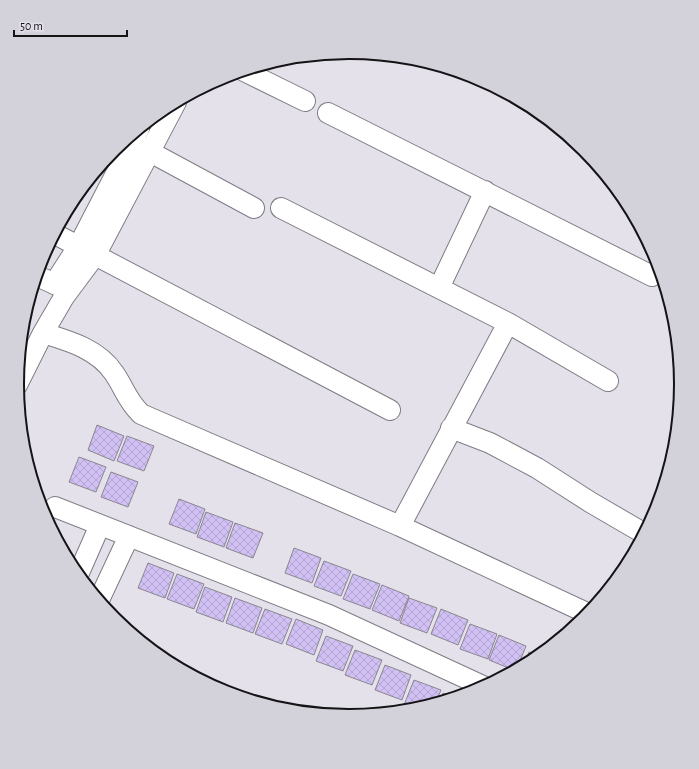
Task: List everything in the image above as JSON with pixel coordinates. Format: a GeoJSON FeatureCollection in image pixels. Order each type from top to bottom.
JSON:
{"type":"FeatureCollection","features":[{"type":"Feature","properties":{"kind":"street"},"geometry":{"type":"LineString","coordinates":[[251,74],[305,101]]}},
{"type":"Feature","properties":{"kind":"street"},"geometry":{"type":"LineString","coordinates":[[25,370],[43,333],[53,283],[88,250],[150,152],[170,113]]}},
{"type":"Feature","properties":{"kind":"street"},"geometry":{"type":"LineString","coordinates":[[328,113],[652,276]]}},
{"type":"Feature","properties":{"kind":"street"},"geometry":{"type":"LineString","coordinates":[[136,139],[150,152],[254,208]]}},
{"type":"Feature","properties":{"kind":"street"},"geometry":{"type":"LineString","coordinates":[[88,250],[130,144]]}},
{"type":"Feature","properties":{"kind":"street"},"geometry":{"type":"LineString","coordinates":[[439,288],[485,191]]}},
{"type":"Feature","properties":{"kind":"street"},"geometry":{"type":"LineString","coordinates":[[281,208],[508,323],[608,381]]}},
{"type":"Feature","properties":{"kind":"street"},"geometry":{"type":"LineString","coordinates":[[60,237],[390,410]]}},
{"type":"Feature","properties":{"kind":"street"},"geometry":{"type":"LineString","coordinates":[[400,526],[508,323]]}},
{"type":"Feature","properties":{"kind":"street"},"geometry":{"type":"LineString","coordinates":[[43,333],[80,345],[101,359],[114,372],[129,402],[141,414],[400,526],[583,611]]}},
{"type":"Feature","properties":{"kind":"street"},"geometry":{"type":"LineString","coordinates":[[451,428],[490,443],[537,468],[590,502],[640,531]]}},
{"type":"Feature","properties":{"kind":"street"},"geometry":{"type":"LineString","coordinates":[[55,507],[329,615],[477,683]]}},
{"type":"Feature","properties":{"kind":"street"},"geometry":{"type":"LineString","coordinates":[[81,568],[100,525]]}},
{"type":"Feature","properties":{"kind":"street"},"geometry":{"type":"LineString","coordinates":[[101,595],[129,536]]}},
{"type":"Feature","properties":{"kind":"building"},"geometry":{"type":"Polygon","coordinates":[[[97,425],[124,436],[114,461],[88,450],[97,425]]]}},
{"type":"Feature","properties":{"kind":"building"},"geometry":{"type":"Polygon","coordinates":[[[127,436],[154,446],[144,471],[117,461],[127,436]]]}},
{"type":"Feature","properties":{"kind":"building"},"geometry":{"type":"Polygon","coordinates":[[[79,457],[106,467],[96,492],[69,482],[79,457]]]}},
{"type":"Feature","properties":{"kind":"building"},"geometry":{"type":"Polygon","coordinates":[[[111,472],[138,482],[128,507],[101,497],[111,472]]]}},
{"type":"Feature","properties":{"kind":"building"},"geometry":{"type":"Polygon","coordinates":[[[179,499],[205,509],[196,534],[169,524],[179,499]]]}},
{"type":"Feature","properties":{"kind":"building"},"geometry":{"type":"Polygon","coordinates":[[[206,512],[233,522],[224,547],[197,537],[206,512]]]}},
{"type":"Feature","properties":{"kind":"building"},"geometry":{"type":"Polygon","coordinates":[[[235,523],[263,533],[253,558],[226,548],[235,523]]]}},
{"type":"Feature","properties":{"kind":"building"},"geometry":{"type":"Polygon","coordinates":[[[294,548],[321,558],[312,583],[285,573],[294,548]]]}},
{"type":"Feature","properties":{"kind":"building"},"geometry":{"type":"Polygon","coordinates":[[[324,561],[351,571],[341,596],[314,586],[324,561]]]}},
{"type":"Feature","properties":{"kind":"building"},"geometry":{"type":"Polygon","coordinates":[[[148,563],[174,573],[165,598],[138,588],[148,563]]]}},
{"type":"Feature","properties":{"kind":"building"},"geometry":{"type":"Polygon","coordinates":[[[177,574],[204,584],[194,609],[167,599],[177,574]]]}},
{"type":"Feature","properties":{"kind":"building"},"geometry":{"type":"Polygon","coordinates":[[[353,574],[380,584],[370,609],[343,599],[353,574]]]}},
{"type":"Feature","properties":{"kind":"building"},"geometry":{"type":"Polygon","coordinates":[[[382,585],[409,596],[399,621],[372,610],[382,585]]]}},
{"type":"Feature","properties":{"kind":"building"},"geometry":{"type":"Polygon","coordinates":[[[205,587],[232,597],[223,622],[196,612],[205,587]]]}},
{"type":"Feature","properties":{"kind":"building"},"geometry":{"type":"Polygon","coordinates":[[[235,598],[262,608],[253,633],[226,623],[235,598]]]}},
{"type":"Feature","properties":{"kind":"building"},"geometry":{"type":"Polygon","coordinates":[[[409,598],[437,608],[427,633],[400,623],[409,598]]]}},
{"type":"Feature","properties":{"kind":"building"},"geometry":{"type":"Polygon","coordinates":[[[265,609],[292,619],[282,644],[255,634],[265,609]]]}},
{"type":"Feature","properties":{"kind":"building"},"geometry":{"type":"Polygon","coordinates":[[[441,609],[468,620],[458,645],[431,634],[441,609]]]}},
{"type":"Feature","properties":{"kind":"building"},"geometry":{"type":"Polygon","coordinates":[[[296,619],[323,630],[314,655],[286,644],[296,619]]]}},
{"type":"Feature","properties":{"kind":"building"},"geometry":{"type":"Polygon","coordinates":[[[470,624],[497,634],[488,659],[460,649],[470,624]]]}},
{"type":"Feature","properties":{"kind":"building"},"geometry":{"type":"Polygon","coordinates":[[[499,635],[526,646],[520,661],[508,668],[489,660],[499,635]]]}},
{"type":"Feature","properties":{"kind":"building"},"geometry":{"type":"Polygon","coordinates":[[[326,636],[353,646],[343,671],[316,661],[326,636]]]}},
{"type":"Feature","properties":{"kind":"building"},"geometry":{"type":"Polygon","coordinates":[[[355,650],[382,660],[372,685],[345,675],[355,650]]]}},
{"type":"Feature","properties":{"kind":"building"},"geometry":{"type":"Polygon","coordinates":[[[385,665],[411,675],[402,700],[375,690],[385,665]]]}},
{"type":"Feature","properties":{"kind":"building"},"geometry":{"type":"Polygon","coordinates":[[[414,680],[441,690],[438,698],[404,705],[414,680]]]}},
{"type":"Feature","properties":{"kind":"building"},"geometry":{"type":"Polygon","coordinates":[[[443,693],[448,695],[442,697],[443,693]]]}}]}
